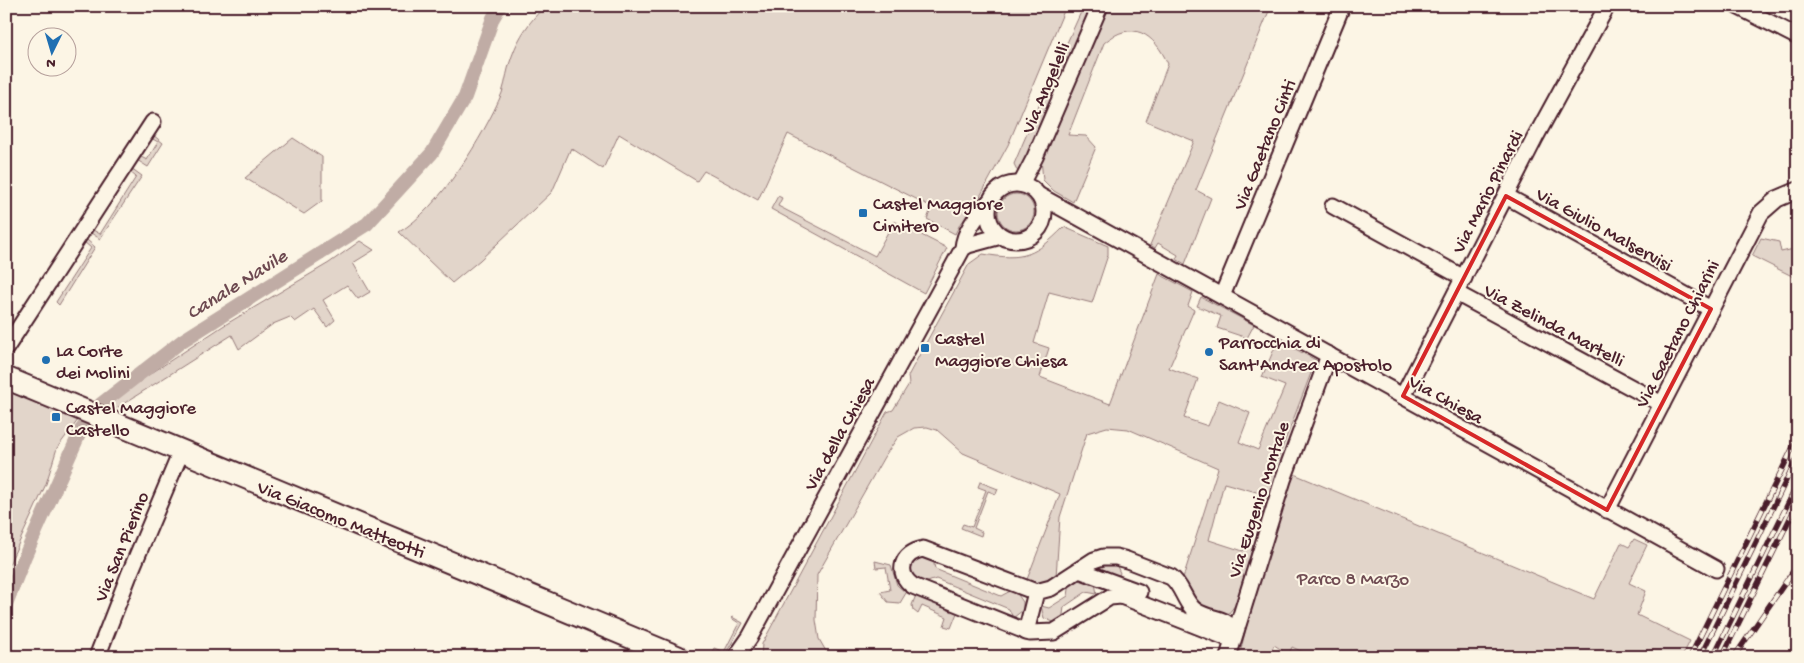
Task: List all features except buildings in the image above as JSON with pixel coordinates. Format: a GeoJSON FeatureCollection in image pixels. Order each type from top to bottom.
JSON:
{"type":"FeatureCollection","features":[{"type":"Feature","properties":{"kind":"street","name":"Via Angelelli"},"geometry":{"type":"LineString","coordinates":[[1031,189],[1036,156],[1100,6]]}},
{"type":"Feature","properties":{"kind":"street","name":"Via Gaetano Cinti"},"geometry":{"type":"LineString","coordinates":[[1222,296],[1342,6]]}},
{"type":"Feature","properties":{"kind":"street","name":"Via Mario Pinardi"},"geometry":{"type":"LineString","coordinates":[[1403,396],[1566,80],[1608,6]]}},
{"type":"Feature","properties":{"kind":"street"},"geometry":{"type":"LineString","coordinates":[[1737,6],[1798,37]]}},
{"type":"Feature","properties":{"kind":"street"},"geometry":{"type":"LineString","coordinates":[[6,348],[153,122]]}},
{"type":"Feature","properties":{"kind":"street"},"geometry":{"type":"LineString","coordinates":[[1002,187],[1031,189],[1044,204],[1043,221],[1033,235],[1026,239],[1008,240],[1001,236],[989,221],[989,202],[1002,187]]}},
{"type":"Feature","properties":{"kind":"street","name":"Via Chiesa"},"geometry":{"type":"LineString","coordinates":[[1031,189],[1079,218],[1716,569]]}},
{"type":"Feature","properties":{"kind":"street","name":"Via Gaetano Chiarini"},"geometry":{"type":"LineString","coordinates":[[1607,510],[1761,213],[1777,200],[1798,190]]}},
{"type":"Feature","properties":{"kind":"street","name":"Via Giulio Malservisi"},"geometry":{"type":"LineString","coordinates":[[1506,196],[1711,309]]}},
{"type":"Feature","properties":{"kind":"street","name":"Via della Chiesa"},"geometry":{"type":"LineString","coordinates":[[736,657],[750,637],[963,248],[964,241],[977,216],[989,202]]}},
{"type":"Feature","properties":{"kind":"street"},"geometry":{"type":"LineString","coordinates":[[1333,206],[1464,278]]}},
{"type":"Feature","properties":{"kind":"street","name":"Via Chiesa"},"geometry":{"type":"LineString","coordinates":[[1043,221],[1062,216],[1079,218]]}},
{"type":"Feature","properties":{"kind":"street"},"geometry":{"type":"LineString","coordinates":[[963,248],[1001,236]]}},
{"type":"Feature","properties":{"kind":"street","name":"Via Zelinda Martelli"},"geometry":{"type":"LineString","coordinates":[[1456,293],[1662,404]]}},
{"type":"Feature","properties":{"kind":"street","name":"Via Eugenio Montale"},"geometry":{"type":"LineString","coordinates":[[1228,657],[1284,475],[1329,355]]}},
{"type":"Feature","properties":{"kind":"street","name":"Via Giacomo Matteotti"},"geometry":{"type":"LineString","coordinates":[[6,378],[678,657]]}},
{"type":"Feature","properties":{"kind":"street","name":"Via San Pierino"},"geometry":{"type":"LineString","coordinates":[[98,657],[129,575],[181,452]]}},
{"type":"Feature","properties":{"kind":"street"},"geometry":{"type":"LineString","coordinates":[[1085,572],[1181,608],[1224,619],[1231,624],[1235,633],[1225,637],[1121,596],[1110,597],[1100,602],[1054,632],[1039,634],[1026,632],[913,586],[903,576],[903,563],[910,553],[923,549],[1036,592],[1051,588],[1085,572],[1103,557],[1116,557],[1128,560],[1176,581],[1190,606],[1197,612]]}},
{"type":"Feature","properties":{"kind":"street"},"geometry":{"type":"LineString","coordinates":[[1085,572],[1102,586],[1100,602]]}},
{"type":"Feature","properties":{"kind":"street"},"geometry":{"type":"LineString","coordinates":[[1026,632],[1036,592]]}},
{"type":"Feature","properties":{"kind":"street","name":"Via della Chiesa"},"geometry":{"type":"LineString","coordinates":[[745,657],[750,637]]}},
{"type":"Feature","properties":{"kind":"highlighted area"},"geometry":{"type":"Polygon","coordinates":[[[1506,196],[1711,309],[1607,510],[1403,396],[1506,196]]]}},
{"type":"Feature","properties":{"kind":"green space"},"geometry":{"type":"Polygon","coordinates":[[[545,6],[1066,6],[1008,145],[965,224],[961,222],[955,234],[927,219],[932,207],[788,134],[758,200],[704,171],[697,181],[619,134],[603,169],[571,148],[552,192],[480,260],[452,283],[399,232],[429,207],[459,170],[472,150],[502,93],[510,61],[518,42],[530,23],[545,6]]]}},
{"type":"Feature","properties":{"kind":"green space"},"geometry":{"type":"Polygon","coordinates":[[[1088,6],[1091,6],[1019,174],[1014,164],[1052,75],[1056,76],[1060,67],[1057,65],[1081,12],[1088,6]]]}},
{"type":"Feature","properties":{"kind":"green space"},"geometry":{"type":"Polygon","coordinates":[[[1108,6],[1271,6],[1196,190],[1211,198],[1185,264],[1176,259],[1178,255],[1158,243],[1155,248],[1150,245],[1194,141],[1146,121],[1168,64],[1156,44],[1149,37],[1133,31],[1124,32],[1104,43],[1068,135],[1086,136],[1096,147],[1073,202],[1054,191],[1043,180],[1041,159],[1108,6]]]}},
{"type":"Feature","properties":{"kind":"green space"},"geometry":{"type":"Polygon","coordinates":[[[153,135],[163,143],[148,167],[137,160],[139,156],[147,160],[158,142],[151,138],[153,135]]]}},
{"type":"Feature","properties":{"kind":"green space"},"geometry":{"type":"Polygon","coordinates":[[[293,138],[322,157],[322,201],[304,214],[245,178],[293,138]]]}},
{"type":"Feature","properties":{"kind":"green space"},"geometry":{"type":"Polygon","coordinates":[[[131,168],[142,176],[100,239],[91,233],[93,230],[100,234],[136,177],[129,171],[131,168]]]}},
{"type":"Feature","properties":{"kind":"green space"},"geometry":{"type":"Polygon","coordinates":[[[1016,194],[1029,199],[1034,212],[1029,225],[1016,230],[1003,225],[998,212],[1003,199],[1016,194]]]}},
{"type":"Feature","properties":{"kind":"green space"},"geometry":{"type":"Polygon","coordinates":[[[778,196],[782,198],[778,206],[875,256],[894,221],[947,248],[924,293],[771,209],[778,196]]]}},
{"type":"Feature","properties":{"kind":"green space"},"geometry":{"type":"Polygon","coordinates":[[[1064,227],[1108,246],[1108,255],[1092,303],[1049,292],[1034,343],[1049,348],[1040,377],[1110,404],[1159,274],[1193,292],[1188,306],[1194,310],[1169,368],[1198,379],[1184,418],[1208,426],[1219,400],[1250,413],[1239,442],[1258,450],[1285,386],[1262,377],[1278,340],[1316,360],[1275,467],[1277,470],[1257,529],[1251,527],[1260,493],[1224,483],[1209,540],[1243,551],[1246,544],[1253,546],[1237,603],[1228,614],[1201,609],[1182,581],[1218,468],[1128,429],[1107,427],[1087,433],[1060,517],[1056,577],[1043,584],[1026,582],[1060,494],[963,453],[937,430],[927,427],[914,428],[898,437],[884,457],[817,575],[816,620],[819,639],[827,653],[836,657],[761,657],[762,644],[887,412],[893,410],[909,384],[908,376],[969,264],[983,254],[1009,257],[1028,254],[1045,244],[1064,227]]]}},
{"type":"Feature","properties":{"kind":"green space"},"geometry":{"type":"Polygon","coordinates":[[[1761,238],[1779,242],[1781,252],[1798,248],[1798,279],[1752,256],[1761,238]]]}},
{"type":"Feature","properties":{"kind":"green space"},"geometry":{"type":"Polygon","coordinates":[[[87,240],[95,247],[59,305],[56,302],[91,248],[84,242],[87,240]]]}},
{"type":"Feature","properties":{"kind":"green space"},"geometry":{"type":"Polygon","coordinates":[[[360,241],[374,250],[353,263],[370,292],[358,299],[347,285],[323,300],[335,320],[327,327],[314,309],[295,322],[290,317],[273,324],[239,349],[232,335],[112,411],[112,399],[223,326],[329,263],[360,241]]]}},
{"type":"Feature","properties":{"kind":"green space"},"geometry":{"type":"Polygon","coordinates":[[[1201,297],[1254,325],[1247,338],[1217,328],[1221,316],[1197,306],[1201,297]]]}},
{"type":"Feature","properties":{"kind":"green space"},"geometry":{"type":"Polygon","coordinates":[[[6,379],[84,412],[57,448],[46,484],[6,571],[6,379]]]}},
{"type":"Feature","properties":{"kind":"green space","name":"Parco 8 Marzo"},"geometry":{"type":"Polygon","coordinates":[[[1294,474],[1594,599],[1621,543],[1629,547],[1634,539],[1647,545],[1629,583],[1646,591],[1637,615],[1690,641],[1682,657],[1343,657],[1331,652],[1329,657],[1306,657],[1307,654],[1292,647],[1288,656],[1281,654],[1282,650],[1274,645],[1269,657],[1239,657],[1251,608],[1294,474]]]}},
{"type":"Feature","properties":{"kind":"green space"},"geometry":{"type":"Polygon","coordinates":[[[980,482],[998,489],[996,494],[988,491],[974,528],[982,532],[981,536],[961,528],[963,524],[972,527],[986,490],[978,487],[980,482]]]}},
{"type":"Feature","properties":{"kind":"green space"},"geometry":{"type":"Polygon","coordinates":[[[918,556],[936,559],[935,569],[1001,596],[1014,589],[1023,602],[1023,610],[1013,618],[1009,609],[936,579],[922,584],[912,579],[911,566],[918,556]]]}},
{"type":"Feature","properties":{"kind":"green space"},"geometry":{"type":"Polygon","coordinates":[[[875,561],[891,565],[897,585],[906,593],[900,603],[888,602],[880,592],[890,590],[886,567],[876,568],[875,561]]]}},
{"type":"Feature","properties":{"kind":"green space"},"geometry":{"type":"Polygon","coordinates":[[[1115,562],[1120,573],[1117,579],[1094,571],[1096,564],[1115,562]]]}},
{"type":"Feature","properties":{"kind":"green space"},"geometry":{"type":"Polygon","coordinates":[[[1079,577],[1095,583],[1097,594],[1086,592],[1064,607],[1062,622],[1058,624],[1044,618],[1041,606],[1049,608],[1068,596],[1070,582],[1079,577]]]}},
{"type":"Feature","properties":{"kind":"green space"},"geometry":{"type":"Polygon","coordinates":[[[916,595],[957,613],[951,628],[944,626],[947,617],[922,606],[918,614],[913,610],[912,605],[916,595]]]}},
{"type":"Feature","properties":{"kind":"green space"},"geometry":{"type":"Polygon","coordinates":[[[732,617],[743,623],[724,657],[710,656],[714,648],[724,652],[739,623],[732,617]]]}},
{"type":"Feature","properties":{"kind":"waterway","name":"Canale Navile"},"geometry":{"type":"LineString","coordinates":[[6,604],[25,556],[81,430],[101,404],[182,341],[367,224],[432,153],[465,97],[493,18],[500,6]]}},
{"type":"Feature","properties":{"kind":"railway"},"geometry":{"type":"LineString","coordinates":[[1690,657],[1798,437]]}},
{"type":"Feature","properties":{"kind":"railway"},"geometry":{"type":"LineString","coordinates":[[1700,657],[1798,456]]}},
{"type":"Feature","properties":{"kind":"railway"},"geometry":{"type":"LineString","coordinates":[[1713,657],[1798,483]]}},
{"type":"Feature","properties":{"kind":"railway"},"geometry":{"type":"LineString","coordinates":[[1722,657],[1798,502]]}},
{"type":"Feature","properties":{"kind":"railway"},"geometry":{"type":"LineString","coordinates":[[1734,657],[1798,564]]}},
{"type":"Feature","properties":{"kind":"place","name":"Castel Maggiore Cimitero"},"geometry":{"type":"Point","coordinates":[863,213]}},
{"type":"Feature","properties":{"kind":"place","name":"Castel Maggiore Chiesa"},"geometry":{"type":"Point","coordinates":[925,348]}},
{"type":"Feature","properties":{"kind":"place","name":"Parrocchia di Sant'Andrea Apostolo"},"geometry":{"type":"Point","coordinates":[1209,352]}},
{"type":"Feature","properties":{"kind":"place","name":"La Corte dei Molini"},"geometry":{"type":"Point","coordinates":[46,360]}},
{"type":"Feature","properties":{"kind":"place","name":"Castel Maggiore Castello"},"geometry":{"type":"Point","coordinates":[56,417]}}]}
